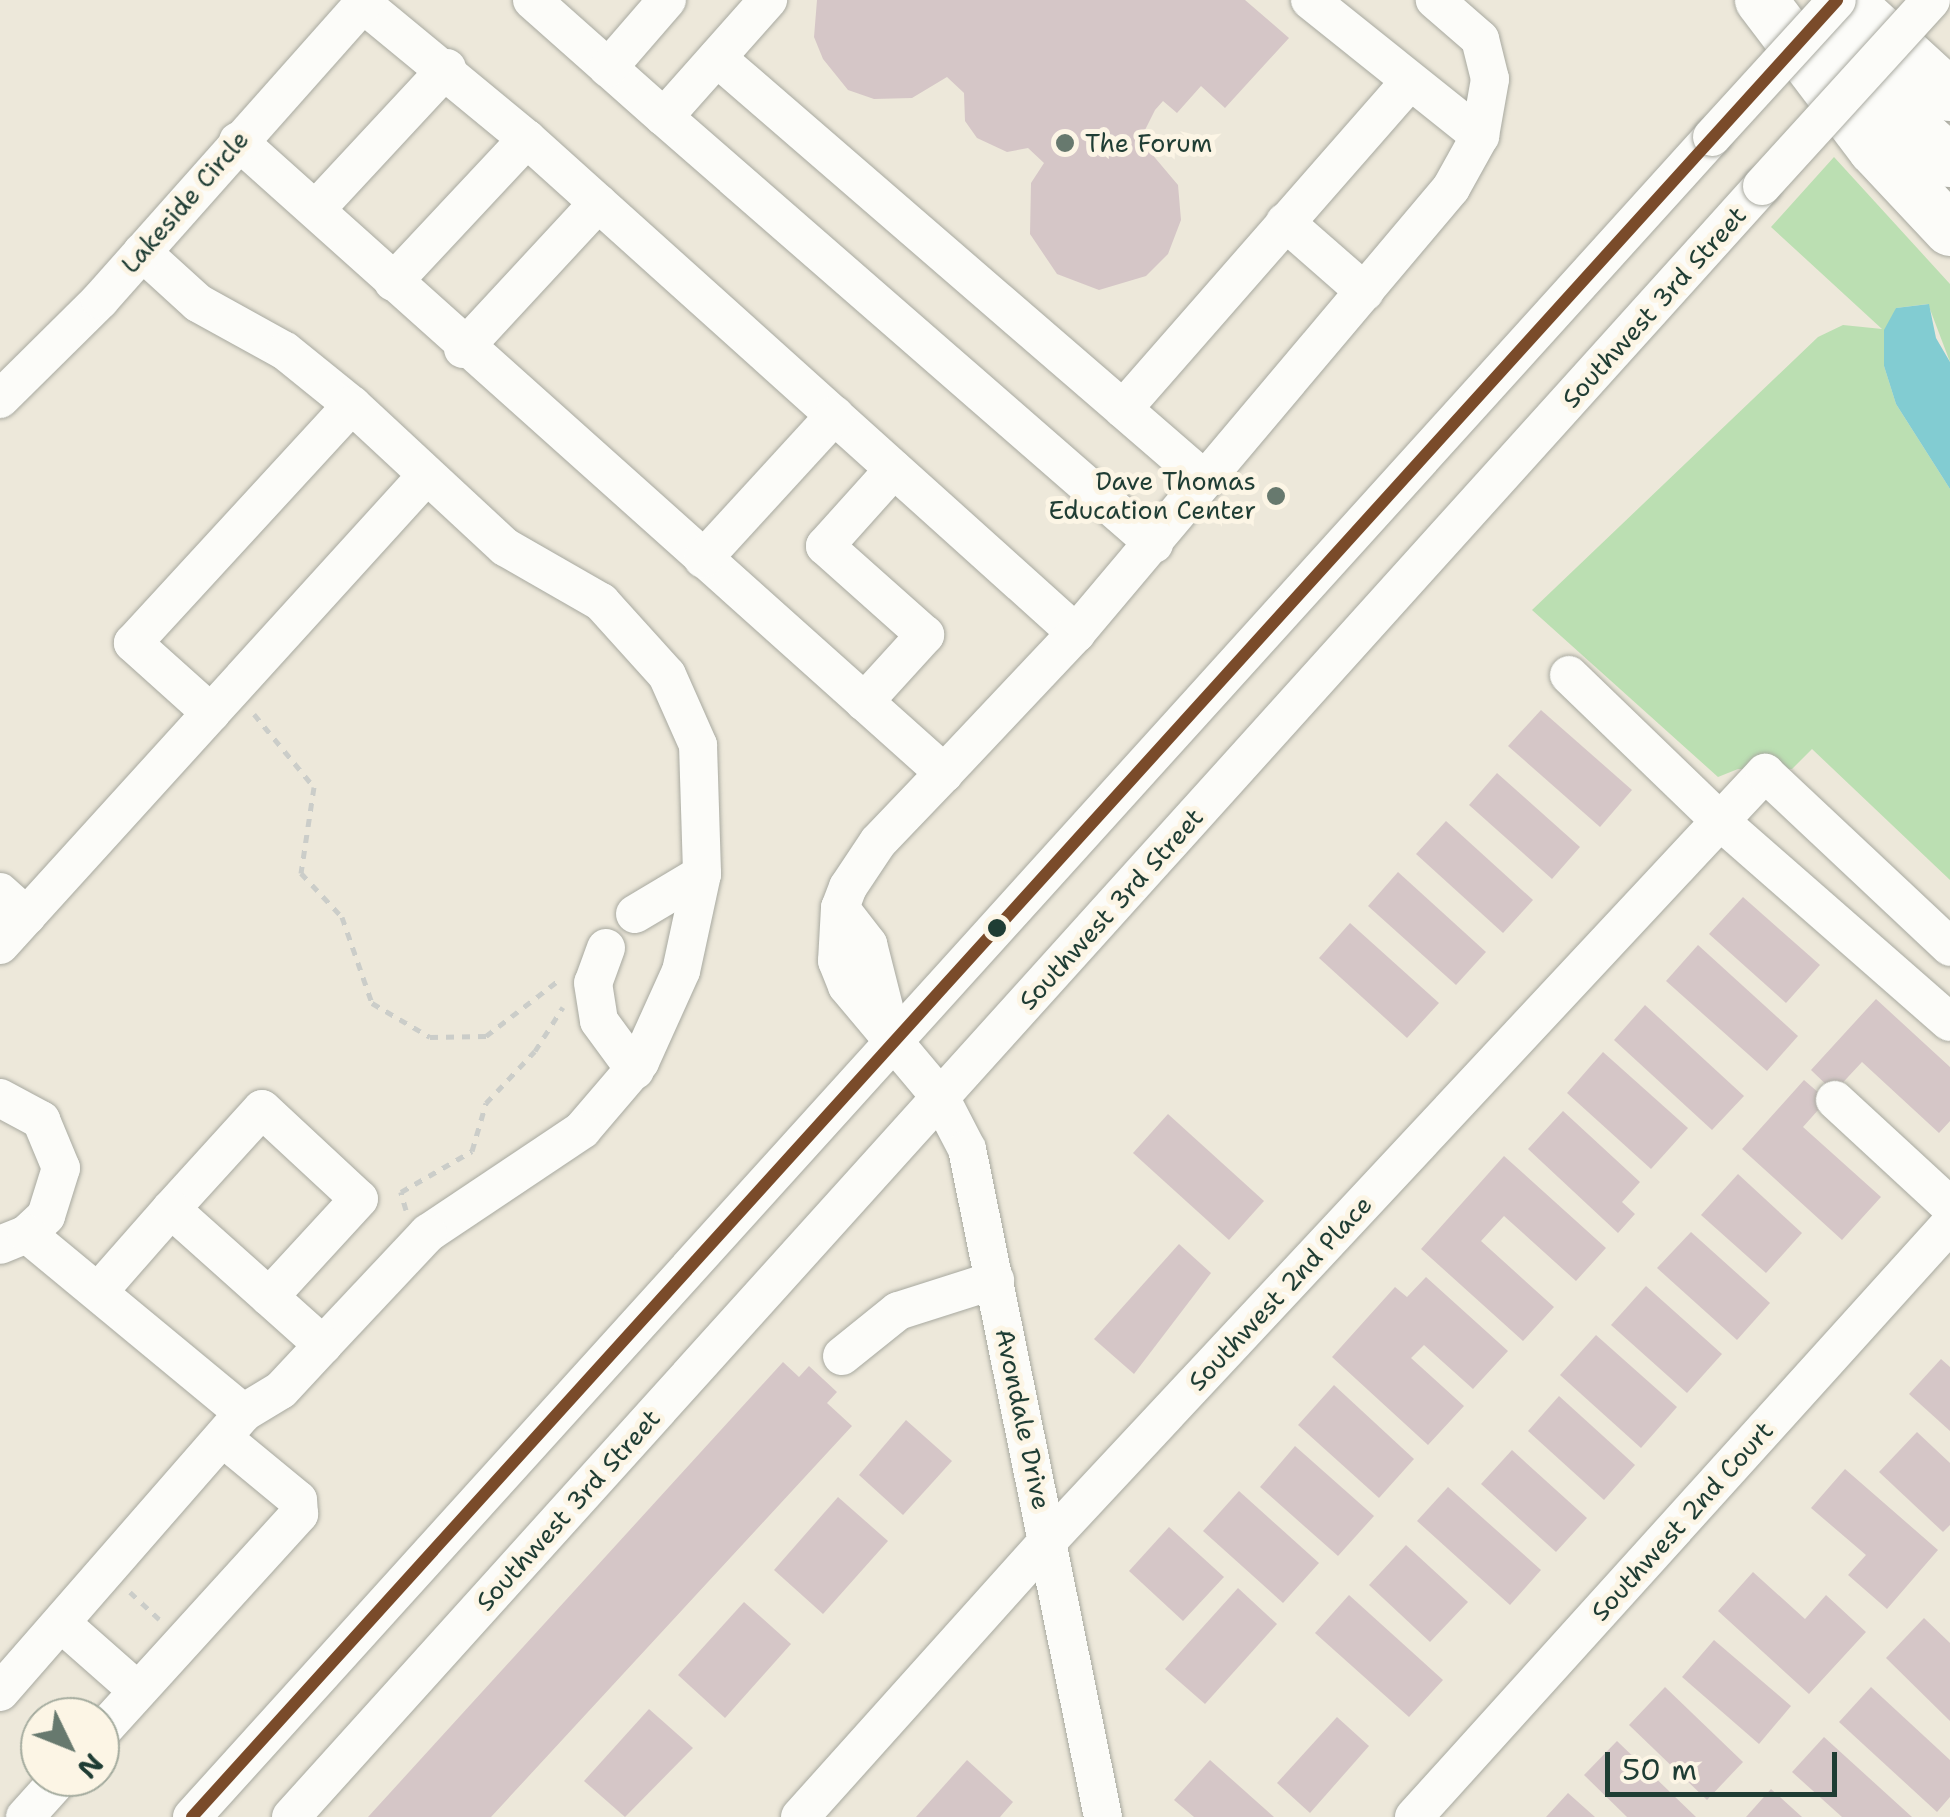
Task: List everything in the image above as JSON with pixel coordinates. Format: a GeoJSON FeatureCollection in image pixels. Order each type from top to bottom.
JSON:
{"type":"FeatureCollection","features":[{"type":"Feature","properties":{"kind":"highway"},"geometry":{"type":"LineString","coordinates":[[1761,0],[1874,149],[1950,230]]}},
{"type":"Feature","properties":{"kind":"highway"},"geometry":{"type":"LineString","coordinates":[[1774,0],[1950,161]]}},
{"type":"Feature","properties":{"kind":"highway"},"geometry":{"type":"LineString","coordinates":[[1846,0],[1950,95]]}},
{"type":"Feature","properties":{"kind":"street"},"geometry":{"type":"LineString","coordinates":[[532,0],[1154,544]]}},
{"type":"Feature","properties":{"kind":"street"},"geometry":{"type":"LineString","coordinates":[[608,68],[666,0]]}},
{"type":"Feature","properties":{"kind":"street"},"geometry":{"type":"LineString","coordinates":[[664,116],[768,0]]}},
{"type":"Feature","properties":{"kind":"street"},"geometry":{"type":"LineString","coordinates":[[1310,0],[1408,83],[1480,136]]}},
{"type":"Feature","properties":{"kind":"street"},"geometry":{"type":"LineString","coordinates":[[893,1044],[868,944],[840,908],[878,842],[1076,633],[1154,544],[1450,188],[1480,136],[1487,56],[1480,40],[1436,0]]}},
{"type":"Feature","properties":{"kind":"street"},"geometry":{"type":"LineString","coordinates":[[192,1817],[1836,0]]}},
{"type":"Feature","properties":{"kind":"street","name":"Southwest 3rd Street"},"geometry":{"type":"LineString","coordinates":[[291,1817],[1932,0]]}},
{"type":"Feature","properties":{"kind":"street"},"geometry":{"type":"LineString","coordinates":[[364,2],[528,139],[1076,633]]}},
{"type":"Feature","properties":{"kind":"street","name":"Lakeside Circle"},"geometry":{"type":"LineString","coordinates":[[0,399],[142,252],[364,2]]}},
{"type":"Feature","properties":{"kind":"street"},"geometry":{"type":"LineString","coordinates":[[717,58],[1205,480]]}},
{"type":"Feature","properties":{"kind":"street"},"geometry":{"type":"LineString","coordinates":[[317,208],[446,68]]}},
{"type":"Feature","properties":{"kind":"street"},"geometry":{"type":"LineString","coordinates":[[1123,409],[1408,83]]}},
{"type":"Feature","properties":{"kind":"street"},"geometry":{"type":"LineString","coordinates":[[393,282],[528,139]]}},
{"type":"Feature","properties":{"kind":"street"},"geometry":{"type":"LineString","coordinates":[[238,141],[317,208],[463,349],[944,773]]}},
{"type":"Feature","properties":{"kind":"street"},"geometry":{"type":"LineString","coordinates":[[463,349],[598,203]]}},
{"type":"Feature","properties":{"kind":"street"},"geometry":{"type":"LineString","coordinates":[[1285,222],[1365,292]]}},
{"type":"Feature","properties":{"kind":"street"},"geometry":{"type":"LineString","coordinates":[[0,1692],[234,1426],[282,1390],[428,1233],[582,1130],[634,1070],[680,972],[702,874],[698,745],[667,676],[601,602],[505,547],[352,405],[285,351],[198,303],[142,252]]}},
{"type":"Feature","properties":{"kind":"street"},"geometry":{"type":"LineString","coordinates":[[211,712],[133,643],[352,405]]}},
{"type":"Feature","properties":{"kind":"street"},"geometry":{"type":"LineString","coordinates":[[703,560],[835,415]]}},
{"type":"Feature","properties":{"kind":"street"},"geometry":{"type":"LineString","coordinates":[[864,702],[924,635],[825,546],[894,469]]}},
{"type":"Feature","properties":{"kind":"street"},"geometry":{"type":"LineString","coordinates":[[0,945],[13,904],[211,712],[426,476]]}},
{"type":"Feature","properties":{"kind":"street"},"geometry":{"type":"LineString","coordinates":[[1569,674],[1720,822],[1950,1022]]}},
{"type":"Feature","properties":{"kind":"street","name":"Southwest 2nd Place"},"geometry":{"type":"LineString","coordinates":[[800,1817],[1048,1541],[1765,774],[1950,946]]}},
{"type":"Feature","properties":{"kind":"street"},"geometry":{"type":"LineString","coordinates":[[634,914],[702,874]]}},
{"type":"Feature","properties":{"kind":"street"},"geometry":{"type":"LineString","coordinates":[[606,948],[593,983],[599,1021],[634,1070]]}},
{"type":"Feature","properties":{"kind":"street","name":"Avondale Drive"},"geometry":{"type":"LineString","coordinates":[[893,1044],[940,1097],[968,1149],[1102,1817]]}},
{"type":"Feature","properties":{"kind":"street"},"geometry":{"type":"LineString","coordinates":[[0,1098],[41,1120],[61,1168],[46,1216],[14,1239],[99,1291],[234,1426],[298,1500],[299,1514],[120,1711]]}},
{"type":"Feature","properties":{"kind":"street"},"geometry":{"type":"LineString","coordinates":[[1836,1100],[1950,1206]]}},
{"type":"Feature","properties":{"kind":"street"},"geometry":{"type":"LineString","coordinates":[[99,1291],[262,1108],[360,1199],[269,1297]]}},
{"type":"Feature","properties":{"kind":"street"},"geometry":{"type":"LineString","coordinates":[[170,1209],[323,1345]]}},
{"type":"Feature","properties":{"kind":"street","name":"Southwest 2nd Court"},"geometry":{"type":"LineString","coordinates":[[1414,1817],[1950,1224]]}},
{"type":"Feature","properties":{"kind":"street"},"geometry":{"type":"LineString","coordinates":[[842,1356],[898,1311],[995,1280]]}},
{"type":"Feature","properties":{"kind":"street"},"geometry":{"type":"LineString","coordinates":[[62,1624],[138,1691]]}},
{"type":"Feature","properties":{"kind":"street"},"geometry":{"type":"LineString","coordinates":[[25,1817],[42,1797]]}},
{"type":"Feature","properties":{"kind":"path"},"geometry":{"type":"LineString","coordinates":[[251,710],[314,787],[300,873],[342,917],[372,1003],[430,1037],[486,1036],[563,978],[574,992],[534,1052],[486,1102],[472,1151],[400,1192],[409,1221]]}},
{"type":"Feature","properties":{"kind":"green space"},"geometry":{"type":"Polygon","coordinates":[[[1834,157],[1950,284],[1950,362],[1928,304],[1896,308],[1884,366],[1896,404],[1950,489],[1950,880],[1812,749],[1792,769],[1738,769],[1718,777],[1532,610],[1818,337],[1843,325],[1882,329],[1771,227],[1834,157]]]}},
{"type":"Feature","properties":{"kind":"water"},"geometry":{"type":"Polygon","coordinates":[[[1929,304],[1936,338],[1950,362],[1950,489],[1896,404],[1884,366],[1884,330],[1896,308],[1929,304]]]}},
{"type":"Feature","properties":{"kind":"building","name":"The Forum"},"geometry":{"type":"Polygon","coordinates":[[[817,0],[1245,0],[1289,38],[1225,108],[1201,86],[1177,113],[1163,101],[1155,110],[1140,140],[1178,185],[1181,220],[1168,254],[1146,276],[1099,290],[1057,274],[1030,234],[1031,183],[1044,163],[1028,148],[1007,152],[977,138],[965,121],[964,93],[947,77],[912,98],[874,99],[848,90],[823,59],[814,37],[817,0]]]}},
{"type":"Feature","properties":{"kind":"building"},"geometry":{"type":"Polygon","coordinates":[[[1541,710],[1632,790],[1600,827],[1508,746],[1541,710]]]}},
{"type":"Feature","properties":{"kind":"building"},"geometry":{"type":"Polygon","coordinates":[[[1497,773],[1580,847],[1552,879],[1469,805],[1497,773]]]}},
{"type":"Feature","properties":{"kind":"building"},"geometry":{"type":"Polygon","coordinates":[[[1446,821],[1533,900],[1503,933],[1416,854],[1446,821]]]}},
{"type":"Feature","properties":{"kind":"building"},"geometry":{"type":"Polygon","coordinates":[[[1398,872],[1486,952],[1456,985],[1368,906],[1398,872]]]}},
{"type":"Feature","properties":{"kind":"building"},"geometry":{"type":"Polygon","coordinates":[[[1743,897],[1820,965],[1786,1003],[1709,934],[1743,897]]]}},
{"type":"Feature","properties":{"kind":"building"},"geometry":{"type":"Polygon","coordinates":[[[1350,923],[1439,1003],[1407,1038],[1319,958],[1350,923]]]}},
{"type":"Feature","properties":{"kind":"building"},"geometry":{"type":"Polygon","coordinates":[[[1698,945],[1798,1036],[1767,1071],[1666,981],[1698,945]]]}},
{"type":"Feature","properties":{"kind":"building"},"geometry":{"type":"Polygon","coordinates":[[[1876,999],[1950,1067],[1950,1121],[1939,1133],[1862,1062],[1834,1092],[1811,1070],[1876,999]]]}},
{"type":"Feature","properties":{"kind":"building"},"geometry":{"type":"Polygon","coordinates":[[[1645,1005],[1744,1096],[1712,1130],[1614,1040],[1645,1005]]]}},
{"type":"Feature","properties":{"kind":"building"},"geometry":{"type":"Polygon","coordinates":[[[1603,1052],[1688,1128],[1651,1169],[1567,1093],[1603,1052]]]}},
{"type":"Feature","properties":{"kind":"building"},"geometry":{"type":"Polygon","coordinates":[[[1804,1080],[1827,1100],[1803,1127],[1881,1197],[1842,1240],[1742,1149],[1804,1080]]]}},
{"type":"Feature","properties":{"kind":"building"},"geometry":{"type":"Polygon","coordinates":[[[1563,1111],[1640,1182],[1622,1202],[1635,1214],[1618,1233],[1528,1149],[1563,1111]]]}},
{"type":"Feature","properties":{"kind":"building"},"geometry":{"type":"Polygon","coordinates":[[[1168,1114],[1264,1201],[1229,1240],[1133,1153],[1168,1114]]]}},
{"type":"Feature","properties":{"kind":"building"},"geometry":{"type":"Polygon","coordinates":[[[1504,1156],[1606,1248],[1576,1281],[1504,1216],[1481,1241],[1554,1307],[1523,1341],[1421,1249],[1504,1156]]]}},
{"type":"Feature","properties":{"kind":"building"},"geometry":{"type":"Polygon","coordinates":[[[1738,1174],[1802,1233],[1766,1273],[1701,1215],[1738,1174]]]}},
{"type":"Feature","properties":{"kind":"building"},"geometry":{"type":"Polygon","coordinates":[[[1691,1232],[1770,1303],[1737,1340],[1657,1268],[1691,1232]]]}},
{"type":"Feature","properties":{"kind":"building"},"geometry":{"type":"Polygon","coordinates":[[[1179,1244],[1211,1273],[1134,1374],[1094,1339],[1179,1244]]]}},
{"type":"Feature","properties":{"kind":"building"},"geometry":{"type":"Polygon","coordinates":[[[1426,1277],[1508,1351],[1473,1389],[1424,1345],[1411,1358],[1464,1406],[1428,1445],[1332,1357],[1395,1287],[1407,1297],[1426,1277]]]}},
{"type":"Feature","properties":{"kind":"building"},"geometry":{"type":"Polygon","coordinates":[[[1646,1286],[1722,1354],[1687,1393],[1611,1325],[1646,1286]]]}},
{"type":"Feature","properties":{"kind":"building"},"geometry":{"type":"Polygon","coordinates":[[[1596,1335],[1677,1407],[1641,1448],[1560,1375],[1596,1335]]]}},
{"type":"Feature","properties":{"kind":"building"},"geometry":{"type":"Polygon","coordinates":[[[1941,1359],[1950,1367],[1950,1431],[1909,1394],[1941,1359]]]}},
{"type":"Feature","properties":{"kind":"building"},"geometry":{"type":"Polygon","coordinates":[[[783,1362],[799,1377],[809,1366],[837,1392],[827,1403],[852,1426],[491,1817],[368,1817],[783,1362]]]}},
{"type":"Feature","properties":{"kind":"building"},"geometry":{"type":"Polygon","coordinates":[[[1334,1385],[1414,1459],[1379,1498],[1298,1425],[1334,1385]]]}},
{"type":"Feature","properties":{"kind":"building"},"geometry":{"type":"Polygon","coordinates":[[[1559,1396],[1635,1465],[1604,1500],[1528,1431],[1559,1396]]]}},
{"type":"Feature","properties":{"kind":"building"},"geometry":{"type":"Polygon","coordinates":[[[906,1420],[952,1461],[903,1515],[859,1475],[906,1420]]]}},
{"type":"Feature","properties":{"kind":"building"},"geometry":{"type":"Polygon","coordinates":[[[1917,1432],[1950,1463],[1950,1525],[1943,1532],[1879,1472],[1917,1432]]]}},
{"type":"Feature","properties":{"kind":"building"},"geometry":{"type":"Polygon","coordinates":[[[1295,1446],[1374,1516],[1338,1556],[1260,1487],[1295,1446]]]}},
{"type":"Feature","properties":{"kind":"building"},"geometry":{"type":"Polygon","coordinates":[[[1512,1450],[1587,1518],[1556,1552],[1481,1484],[1512,1450]]]}},
{"type":"Feature","properties":{"kind":"building"},"geometry":{"type":"Polygon","coordinates":[[[1845,1469],[1938,1550],[1887,1609],[1848,1575],[1866,1555],[1811,1508],[1845,1469]]]}},
{"type":"Feature","properties":{"kind":"building"},"geometry":{"type":"Polygon","coordinates":[[[1448,1487],[1541,1570],[1510,1605],[1417,1521],[1448,1487]]]}},
{"type":"Feature","properties":{"kind":"building"},"geometry":{"type":"Polygon","coordinates":[[[1239,1491],[1319,1563],[1283,1603],[1203,1531],[1239,1491]]]}},
{"type":"Feature","properties":{"kind":"building"},"geometry":{"type":"Polygon","coordinates":[[[838,1497],[888,1541],[823,1614],[774,1570],[838,1497]]]}},
{"type":"Feature","properties":{"kind":"building"},"geometry":{"type":"Polygon","coordinates":[[[1169,1527],[1224,1577],[1183,1621],[1129,1571],[1169,1527]]]}},
{"type":"Feature","properties":{"kind":"building"},"geometry":{"type":"Polygon","coordinates":[[[1406,1545],[1468,1602],[1430,1642],[1369,1585],[1406,1545]]]}},
{"type":"Feature","properties":{"kind":"building"},"geometry":{"type":"Polygon","coordinates":[[[1753,1572],[1805,1619],[1826,1595],[1866,1632],[1809,1694],[1718,1611],[1753,1572]]]}},
{"type":"Feature","properties":{"kind":"building"},"geometry":{"type":"Polygon","coordinates":[[[1238,1588],[1277,1624],[1205,1704],[1165,1669],[1238,1588]]]}},
{"type":"Feature","properties":{"kind":"building"},"geometry":{"type":"Polygon","coordinates":[[[1349,1595],[1443,1680],[1409,1717],[1315,1633],[1349,1595]]]}},
{"type":"Feature","properties":{"kind":"building"},"geometry":{"type":"Polygon","coordinates":[[[744,1602],[791,1644],[725,1718],[678,1675],[744,1602]]]}},
{"type":"Feature","properties":{"kind":"building"},"geometry":{"type":"Polygon","coordinates":[[[1924,1618],[1950,1643],[1950,1721],[1886,1658],[1924,1618]]]}},
{"type":"Feature","properties":{"kind":"building"},"geometry":{"type":"Polygon","coordinates":[[[1714,1640],[1791,1706],[1759,1744],[1682,1677],[1714,1640]]]}},
{"type":"Feature","properties":{"kind":"building"},"geometry":{"type":"Polygon","coordinates":[[[1665,1687],[1743,1762],[1707,1800],[1629,1725],[1665,1687]]]}},
{"type":"Feature","properties":{"kind":"building"},"geometry":{"type":"Polygon","coordinates":[[[1871,1687],[1950,1760],[1950,1797],[1937,1812],[1839,1722],[1871,1687]]]}},
{"type":"Feature","properties":{"kind":"building"},"geometry":{"type":"Polygon","coordinates":[[[649,1709],[693,1748],[625,1817],[584,1781],[649,1709]]]}},
{"type":"Feature","properties":{"kind":"building"},"geometry":{"type":"Polygon","coordinates":[[[1337,1717],[1369,1746],[1310,1813],[1277,1783],[1337,1717]]]}},
{"type":"Feature","properties":{"kind":"building"},"geometry":{"type":"Polygon","coordinates":[[[1824,1737],[1912,1817],[1842,1817],[1792,1772],[1824,1737]]]}},
{"type":"Feature","properties":{"kind":"building"},"geometry":{"type":"Polygon","coordinates":[[[1617,1741],[1696,1817],[1627,1817],[1584,1775],[1617,1741]]]}},
{"type":"Feature","properties":{"kind":"building"},"geometry":{"type":"Polygon","coordinates":[[[967,1760],[1013,1802],[1000,1817],[916,1817],[967,1760]]]}},
{"type":"Feature","properties":{"kind":"building"},"geometry":{"type":"Polygon","coordinates":[[[1210,1760],[1274,1817],[1194,1817],[1174,1800],[1210,1760]]]}},
{"type":"Feature","properties":{"kind":"building"},"geometry":{"type":"Polygon","coordinates":[[[1771,1789],[1802,1817],[1746,1817],[1771,1789]]]}},
{"type":"Feature","properties":{"kind":"building"},"geometry":{"type":"Polygon","coordinates":[[[1568,1793],[1595,1817],[1546,1817],[1568,1793]]]}},
{"type":"Feature","properties":{"kind":"transit line"},"geometry":{"type":"LineString","coordinates":[[192,1817],[1837,0]]}},
{"type":"Feature","properties":{"kind":"place","name":"The Forum"},"geometry":{"type":"Point","coordinates":[1065,143]}},
{"type":"Feature","properties":{"kind":"place","name":"Dave Thomas Education Center"},"geometry":{"type":"Point","coordinates":[1276,496]}}]}
